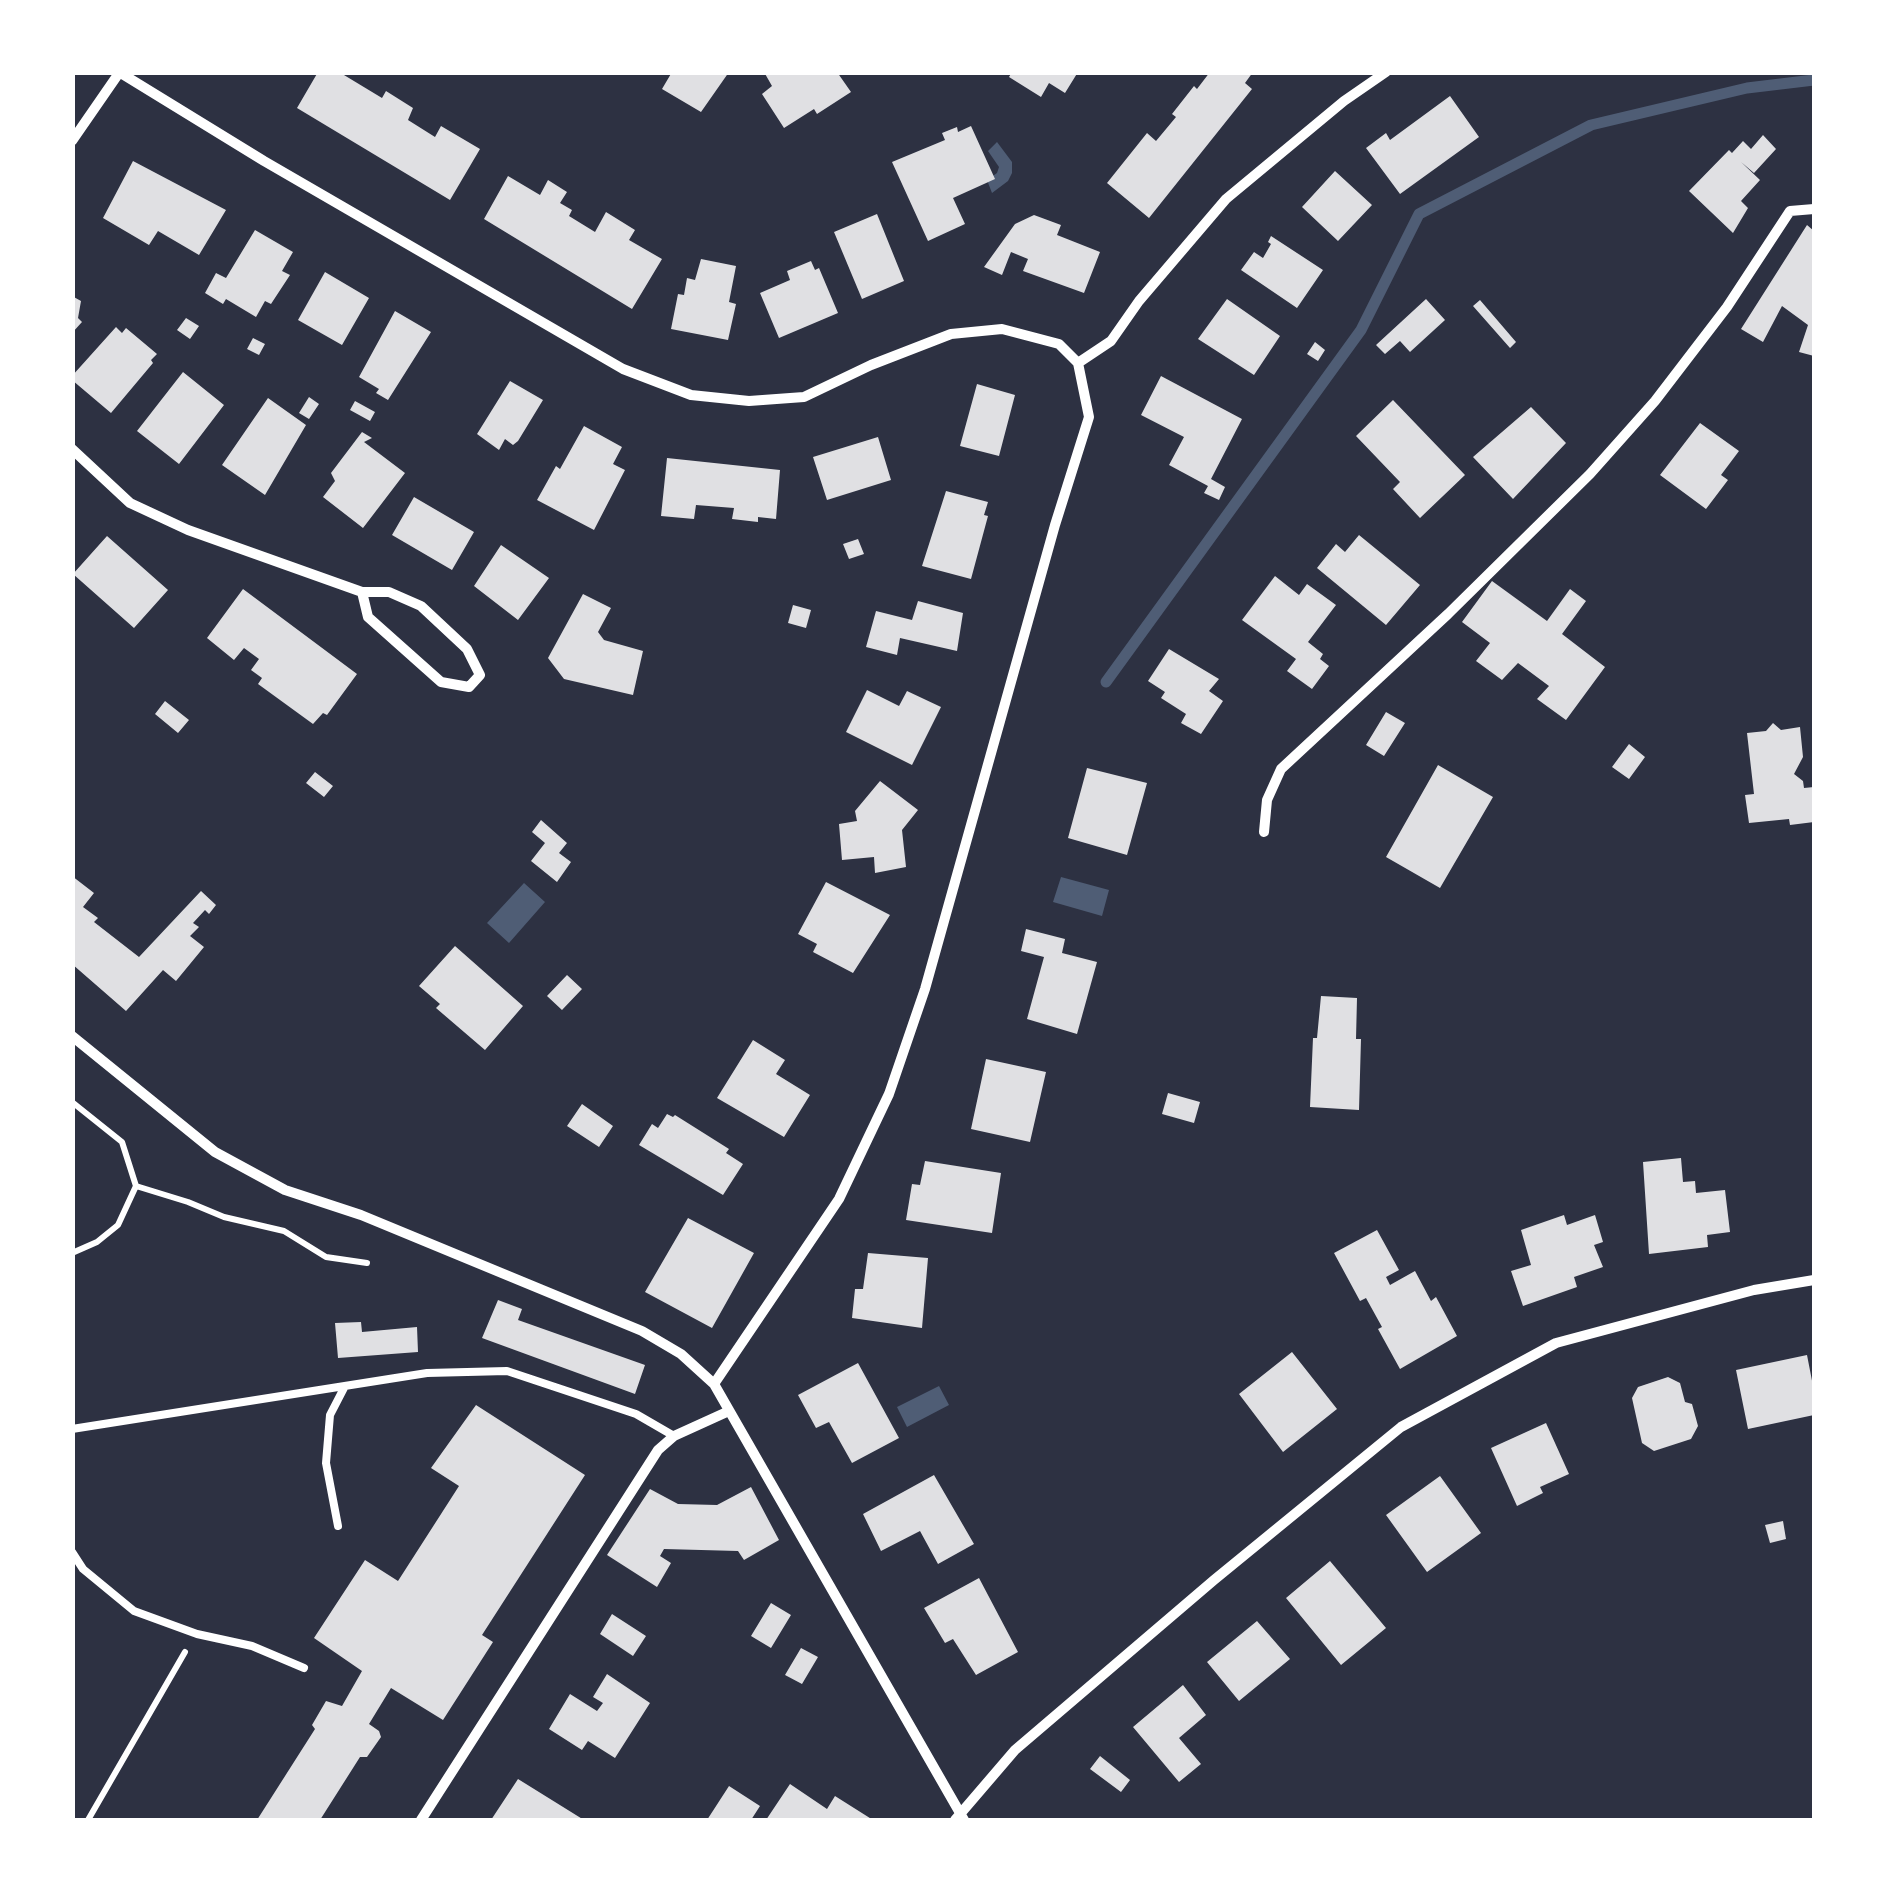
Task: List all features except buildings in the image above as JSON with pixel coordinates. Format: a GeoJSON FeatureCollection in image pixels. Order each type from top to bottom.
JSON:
{"type":"FeatureCollection","features":[{"type":"Feature","properties":{"kind":"street"},"geometry":{"type":"LineString","coordinates":[[72,141],[119,72],[264,161],[623,369],[691,395],[749,401],[804,397],[870,365],[951,334],[1002,329],[1059,344],[1078,362],[1089,417],[1018,651],[925,989],[889,1094],[839,1199],[714,1384]]}},
{"type":"Feature","properties":{"kind":"street"},"geometry":{"type":"LineString","coordinates":[[1078,362],[1110,341],[1139,301],[1226,200],[1386,72]]}},
{"type":"Feature","properties":{"kind":"street"},"geometry":{"type":"LineString","coordinates":[[1264,832],[1267,800],[1281,770],[1590,474],[1667,385],[1726,307],[1790,211],[1814,210]]}},
{"type":"Feature","properties":{"kind":"street"},"geometry":{"type":"LineString","coordinates":[[72,449],[130,503],[188,530],[362,592],[389,592],[421,606],[467,649],[480,675],[469,688],[442,682],[368,618],[362,592]]}},
{"type":"Feature","properties":{"kind":"street"},"geometry":{"type":"LineString","coordinates":[[72,1036],[215,1152],[285,1190],[361,1215],[642,1331],[681,1354],[714,1384],[730,1410],[959,1818],[1015,1750],[1401,1427],[1556,1343],[1754,1290],[1814,1280]]}},
{"type":"Feature","properties":{"kind":"street"},"geometry":{"type":"LineString","coordinates":[[421,1820],[658,1450],[674,1436],[730,1410]]}},
{"type":"Feature","properties":{"kind":"lane"},"geometry":{"type":"LineString","coordinates":[[72,1429],[427,1374],[508,1371],[636,1414],[674,1436]]}},
{"type":"Feature","properties":{"kind":"lane"},"geometry":{"type":"LineString","coordinates":[[338,1526],[326,1463],[330,1416],[344,1388]]}},
{"type":"Feature","properties":{"kind":"lane"},"geometry":{"type":"LineString","coordinates":[[72,1552],[84,1569],[134,1611],[197,1634],[252,1646],[304,1668]]}},
{"type":"Feature","properties":{"kind":"path"},"geometry":{"type":"LineString","coordinates":[[72,1102],[122,1142],[136,1186],[118,1226],[97,1242],[72,1253]]}},
{"type":"Feature","properties":{"kind":"path"},"geometry":{"type":"LineString","coordinates":[[136,1186],[224,1217],[284,1231],[326,1257],[367,1263]]}},
{"type":"Feature","properties":{"kind":"path"},"geometry":{"type":"LineString","coordinates":[[88,1820],[197,1634]]}},
{"type":"Feature","properties":{"kind":"water"},"geometry":{"type":"Polygon","coordinates":[[[997,142],[1012,162],[1012,173],[992,193],[987,180],[999,167],[988,151],[997,142]]]}},
{"type":"Feature","properties":{"kind":"water"},"geometry":{"type":"Polygon","coordinates":[[[1061,877],[1109,890],[1102,916],[1053,902],[1061,877]]]}},
{"type":"Feature","properties":{"kind":"water"},"geometry":{"type":"Polygon","coordinates":[[[524,883],[545,902],[509,943],[487,923],[524,883]]]}},
{"type":"Feature","properties":{"kind":"water"},"geometry":{"type":"Polygon","coordinates":[[[939,1386],[949,1405],[907,1427],[897,1407],[939,1386]]]}},
{"type":"Feature","properties":{"kind":"waterway"},"geometry":{"type":"LineString","coordinates":[[1106,682],[1361,330],[1419,214],[1591,125],[1747,88],[1814,80]]}}]}
